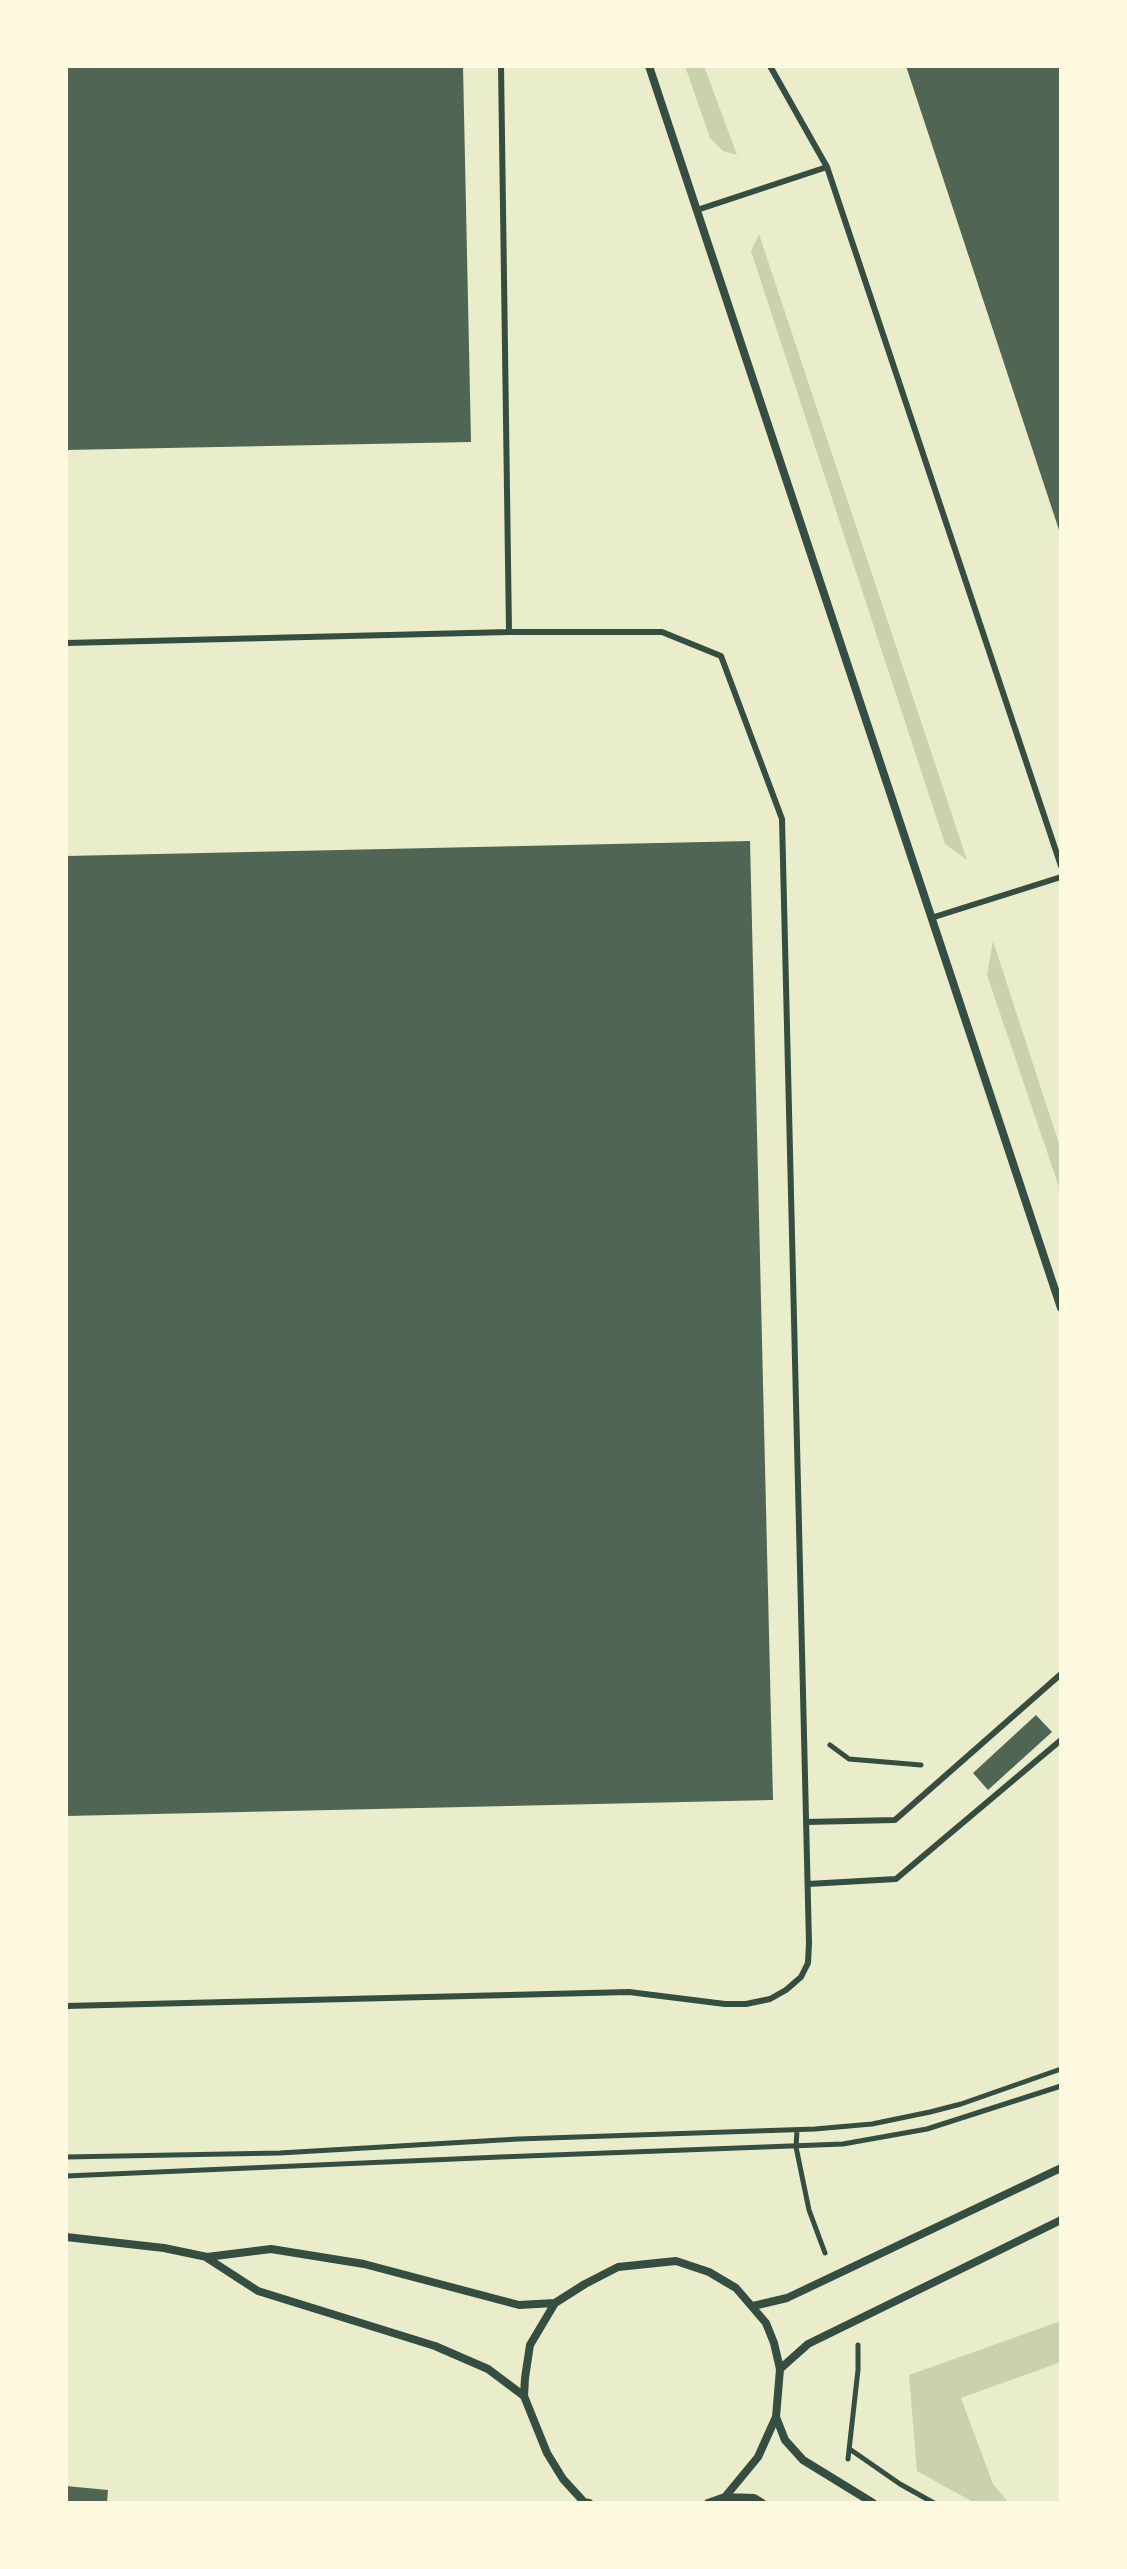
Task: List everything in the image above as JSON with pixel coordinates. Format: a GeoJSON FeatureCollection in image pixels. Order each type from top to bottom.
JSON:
{"type":"FeatureCollection","features":[{"type":"Feature","properties":{"kind":"street"},"geometry":{"type":"LineString","coordinates":[[649,66],[931,918],[1056,1279],[1061,1308]]}},
{"type":"Feature","properties":{"kind":"street"},"geometry":{"type":"LineString","coordinates":[[753,2306],[787,2298],[1061,2168]]}},
{"type":"Feature","properties":{"kind":"street"},"geometry":{"type":"LineString","coordinates":[[780,2369],[808,2344],[1061,2220]]}},
{"type":"Feature","properties":{"kind":"street"},"geometry":{"type":"LineString","coordinates":[[66,2237],[164,2248],[207,2257],[271,2249],[364,2264],[519,2305],[555,2303],[618,2267],[676,2261],[709,2272],[736,2288],[753,2306],[770,2333],[780,2369],[776,2417],[758,2457],[725,2497]]}},
{"type":"Feature","properties":{"kind":"street"},"geometry":{"type":"LineString","coordinates":[[207,2257],[258,2291],[435,2346],[488,2369],[524,2396]]}},
{"type":"Feature","properties":{"kind":"street"},"geometry":{"type":"LineString","coordinates":[[555,2303],[530,2345],[524,2396],[547,2453],[563,2479],[586,2503]]}},
{"type":"Feature","properties":{"kind":"street"},"geometry":{"type":"LineString","coordinates":[[776,2417],[785,2440],[803,2460],[873,2503]]}},
{"type":"Feature","properties":{"kind":"street"},"geometry":{"type":"LineString","coordinates":[[708,2503],[725,2497],[754,2498],[762,2503]]}},
{"type":"Feature","properties":{"kind":"lane"},"geometry":{"type":"LineString","coordinates":[[501,66],[509,632]]}},
{"type":"Feature","properties":{"kind":"lane"},"geometry":{"type":"LineString","coordinates":[[770,66],[827,167],[1061,866]]}},
{"type":"Feature","properties":{"kind":"lane"},"geometry":{"type":"LineString","coordinates":[[697,210],[827,167]]}},
{"type":"Feature","properties":{"kind":"lane"},"geometry":{"type":"LineString","coordinates":[[66,643],[509,632],[662,632],[721,656],[782,819],[808,1884],[808,1963],[801,1977],[770,1999],[746,2004],[629,1992],[66,2006]]}},
{"type":"Feature","properties":{"kind":"lane"},"geometry":{"type":"LineString","coordinates":[[931,918],[1061,877]]}},
{"type":"Feature","properties":{"kind":"lane"},"geometry":{"type":"LineString","coordinates":[[806,1822],[895,1820],[1061,1674]]}},
{"type":"Feature","properties":{"kind":"lane"},"geometry":{"type":"LineString","coordinates":[[808,1884],[896,1879],[1061,1740]]}},
{"type":"Feature","properties":{"kind":"path"},"geometry":{"type":"LineString","coordinates":[[830,1745],[849,1759],[923,1766]]}},
{"type":"Feature","properties":{"kind":"path"},"geometry":{"type":"LineString","coordinates":[[66,2157],[280,2153],[872,2124],[961,2104],[1061,2069]]}},
{"type":"Feature","properties":{"kind":"path"},"geometry":{"type":"LineString","coordinates":[[66,2176],[843,2144],[927,2129],[1061,2086]]}},
{"type":"Feature","properties":{"kind":"path"},"geometry":{"type":"LineString","coordinates":[[797,2130],[796,2147],[809,2210],[829,2262]]}},
{"type":"Feature","properties":{"kind":"path"},"geometry":{"type":"LineString","coordinates":[[845,2472],[851,2450],[858,2370],[857,2332]]}},
{"type":"Feature","properties":{"kind":"path"},"geometry":{"type":"LineString","coordinates":[[851,2450],[934,2503]]}},
{"type":"Feature","properties":{"kind":"green space"},"geometry":{"type":"Polygon","coordinates":[[[685,66],[704,66],[737,155],[723,151],[710,138],[685,66]]]}},
{"type":"Feature","properties":{"kind":"green space"},"geometry":{"type":"Polygon","coordinates":[[[759,234],[967,860],[945,844],[751,251],[759,234]]]}},
{"type":"Feature","properties":{"kind":"green space"},"geometry":{"type":"Polygon","coordinates":[[[993,941],[1061,1150],[1061,1193],[987,975],[993,941]]]}},
{"type":"Feature","properties":{"kind":"green space"},"geometry":{"type":"Polygon","coordinates":[[[1061,2321],[1061,2362],[961,2398],[993,2484],[1009,2503],[975,2503],[917,2471],[909,2375],[1061,2321]]]}},
{"type":"Feature","properties":{"kind":"building"},"geometry":{"type":"Polygon","coordinates":[[[66,66],[463,66],[471,442],[66,450],[66,66]]]}},
{"type":"Feature","properties":{"kind":"building"},"geometry":{"type":"Polygon","coordinates":[[[906,66],[1061,66],[1061,533],[1060,533],[906,66]]]}},
{"type":"Feature","properties":{"kind":"building"},"geometry":{"type":"Polygon","coordinates":[[[750,841],[773,1800],[66,1816],[66,856],[750,841]]]}},
{"type":"Feature","properties":{"kind":"building"},"geometry":{"type":"Polygon","coordinates":[[[1036,1715],[1052,1732],[988,1790],[973,1773],[1036,1715]]]}},
{"type":"Feature","properties":{"kind":"building"},"geometry":{"type":"Polygon","coordinates":[[[66,2486],[108,2490],[107,2503],[66,2503],[66,2486]]]}}]}
